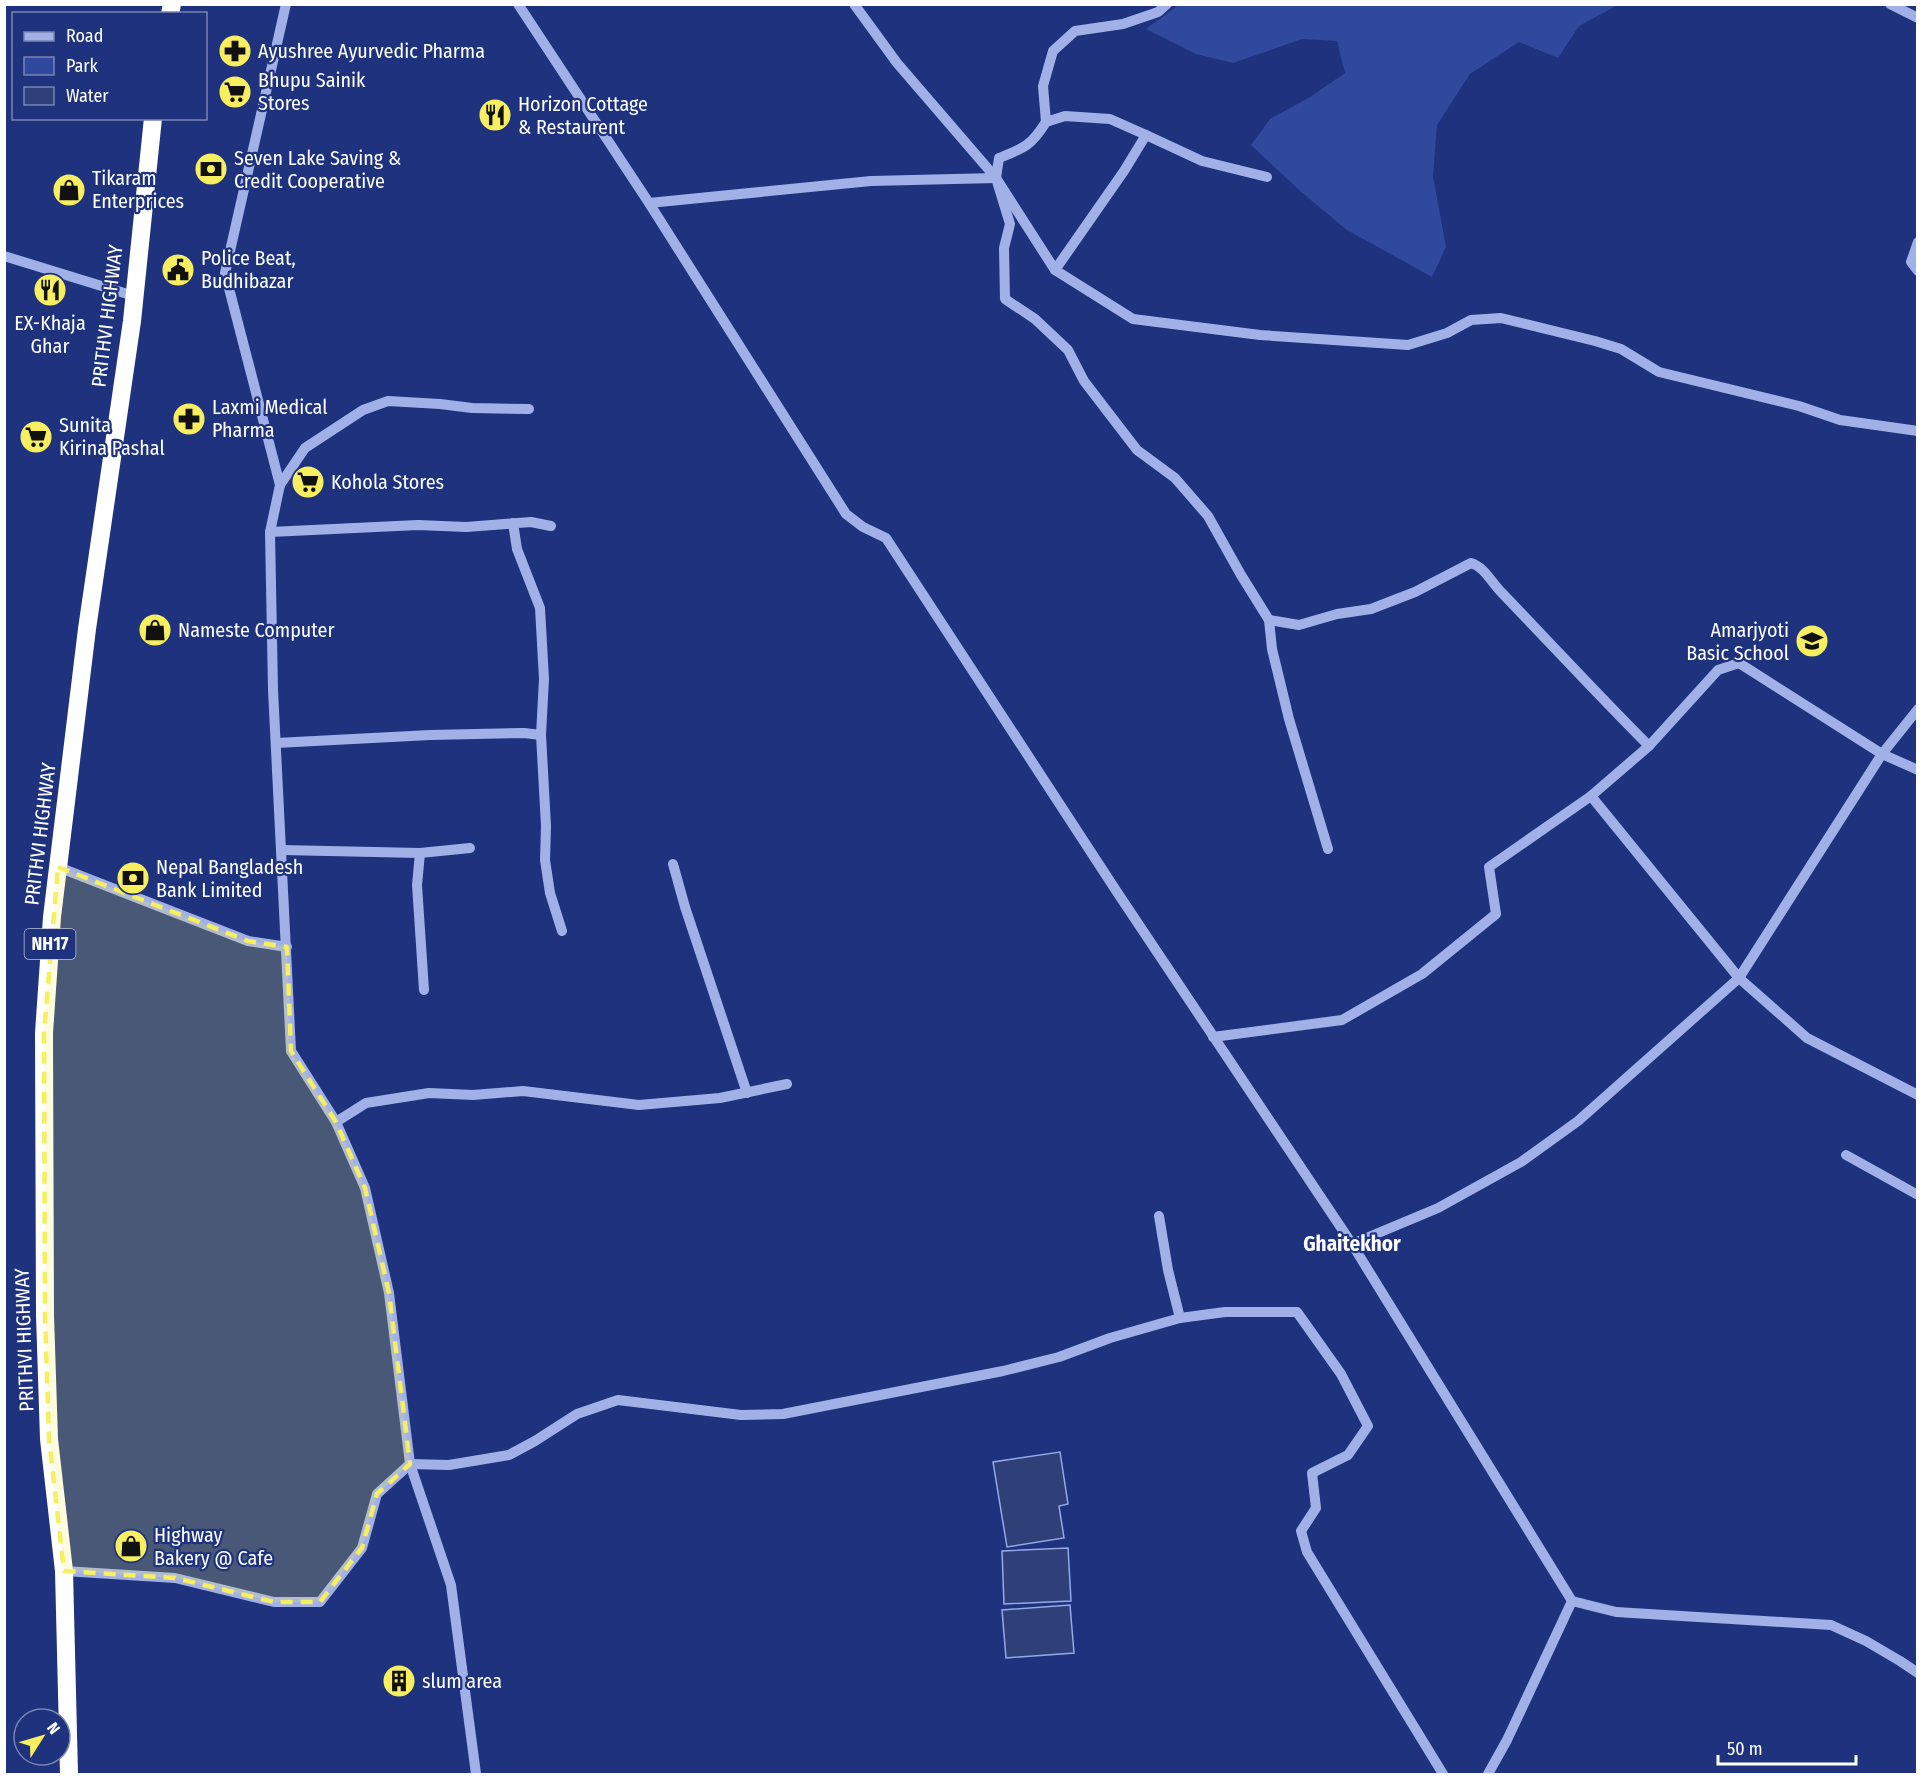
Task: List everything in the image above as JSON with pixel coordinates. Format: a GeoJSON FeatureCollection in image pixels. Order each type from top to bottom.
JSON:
{"type":"FeatureCollection","features":[{"type":"Feature","properties":{"kind":"highway","name":"PRITHVI HIGHWAY"},"geometry":{"type":"LineString","coordinates":[[69,1774],[64,1571],[49,1439],[43,1184],[44,1033],[52,917],[89,617],[134,296],[153,120]]}},
{"type":"Feature","properties":{"kind":"street"},"geometry":{"type":"LineString","coordinates":[[280,485],[225,273],[286,4]]}},
{"type":"Feature","properties":{"kind":"street"},"geometry":{"type":"LineString","coordinates":[[518,4],[649,203],[846,514],[863,527],[886,538],[1213,1037],[1352,1244],[1572,1601],[1616,1612],[1831,1625],[1874,1646],[1917,1673]]}},
{"type":"Feature","properties":{"kind":"street"},"geometry":{"type":"LineString","coordinates":[[854,4],[897,63],[996,178],[1055,270],[1133,319],[1260,335],[1408,345],[1447,333],[1471,320],[1501,318],[1621,349],[1659,372],[1799,406],[1840,420],[1917,431]]}},
{"type":"Feature","properties":{"kind":"street"},"geometry":{"type":"LineString","coordinates":[[1167,4],[1158,12],[1123,24],[1075,31],[1053,51],[1043,86],[1046,122],[1026,147],[999,158],[996,178],[1010,224],[1004,248],[1005,300],[1035,319],[1068,350],[1084,381],[1137,450],[1176,478],[1208,516],[1269,620],[1272,649],[1289,719],[1328,849]]}},
{"type":"Feature","properties":{"kind":"street"},"geometry":{"type":"LineString","coordinates":[[1890,4],[1917,18]]}},
{"type":"Feature","properties":{"kind":"street"},"geometry":{"type":"LineString","coordinates":[[1046,122],[1065,116],[1110,119],[1202,161],[1267,177]]}},
{"type":"Feature","properties":{"kind":"street"},"geometry":{"type":"LineString","coordinates":[[1055,270],[1124,171],[1146,135]]}},
{"type":"Feature","properties":{"kind":"street"},"geometry":{"type":"LineString","coordinates":[[649,203],[871,181],[996,178]]}},
{"type":"Feature","properties":{"kind":"street"},"geometry":{"type":"LineString","coordinates":[[1917,242],[1911,262],[1917,271]]}},
{"type":"Feature","properties":{"kind":"street"},"geometry":{"type":"LineString","coordinates":[[4,256],[134,296]]}},
{"type":"Feature","properties":{"kind":"street"},"geometry":{"type":"LineString","coordinates":[[476,1774],[451,1585],[410,1464],[389,1293],[364,1188],[336,1122],[291,1052],[276,743],[270,532],[280,485],[305,448],[363,410],[388,401],[472,408],[529,408]]}},
{"type":"Feature","properties":{"kind":"street"},"geometry":{"type":"LineString","coordinates":[[270,532],[418,525],[466,527],[531,522],[551,526]]}},
{"type":"Feature","properties":{"kind":"street"},"geometry":{"type":"LineString","coordinates":[[513,523],[517,549],[540,608],[545,860],[550,893],[562,931]]}},
{"type":"Feature","properties":{"kind":"street"},"geometry":{"type":"LineString","coordinates":[[1269,620],[1299,625],[1337,614],[1371,609],[1415,592],[1471,563],[1479,565],[1499,591],[1649,746]]}},
{"type":"Feature","properties":{"kind":"street"},"geometry":{"type":"LineString","coordinates":[[1213,1037],[1342,1020],[1422,974],[1496,914],[1489,867],[1592,796],[1649,746],[1718,670],[1739,663],[1882,754],[1917,770]]}},
{"type":"Feature","properties":{"kind":"street"},"geometry":{"type":"LineString","coordinates":[[1352,1244],[1438,1208],[1521,1162],[1578,1121],[1739,978],[1882,754],[1917,709]]}},
{"type":"Feature","properties":{"kind":"street"},"geometry":{"type":"LineString","coordinates":[[276,743],[430,735],[524,733],[541,735]]}},
{"type":"Feature","properties":{"kind":"street"},"geometry":{"type":"LineString","coordinates":[[1592,796],[1739,978],[1807,1038],[1917,1095]]}},
{"type":"Feature","properties":{"kind":"street"},"geometry":{"type":"LineString","coordinates":[[282,850],[420,853],[470,848]]}},
{"type":"Feature","properties":{"kind":"street"},"geometry":{"type":"LineString","coordinates":[[420,853],[417,885],[424,990]]}},
{"type":"Feature","properties":{"kind":"street"},"geometry":{"type":"LineString","coordinates":[[673,864],[685,908],[747,1093]]}},
{"type":"Feature","properties":{"kind":"street"},"geometry":{"type":"LineString","coordinates":[[58,867],[248,941],[286,947]]}},
{"type":"Feature","properties":{"kind":"street"},"geometry":{"type":"LineString","coordinates":[[336,1122],[366,1103],[429,1093],[473,1095],[523,1090],[639,1105],[720,1098],[787,1084]]}},
{"type":"Feature","properties":{"kind":"street"},"geometry":{"type":"LineString","coordinates":[[1846,1155],[1917,1195]]}},
{"type":"Feature","properties":{"kind":"street"},"geometry":{"type":"LineString","coordinates":[[1159,1216],[1168,1270],[1180,1318]]}},
{"type":"Feature","properties":{"kind":"street"},"geometry":{"type":"LineString","coordinates":[[64,1571],[175,1578],[274,1602],[320,1602],[362,1548],[377,1494],[410,1464],[448,1465],[508,1455],[578,1414],[618,1400],[741,1415],[783,1414],[1003,1371],[1059,1357],[1110,1338],[1180,1318],[1225,1312],[1297,1312],[1341,1374],[1368,1426],[1348,1455],[1311,1473],[1316,1508],[1301,1531],[1307,1552],[1443,1774]]}},
{"type":"Feature","properties":{"kind":"street"},"geometry":{"type":"LineString","coordinates":[[1488,1774],[1507,1740],[1572,1601]]}},
{"type":"Feature","properties":{"kind":"highlighted area"},"geometry":{"type":"Polygon","coordinates":[[[58,867],[248,941],[287,947],[291,1051],[336,1122],[365,1188],[389,1293],[410,1464],[377,1494],[362,1548],[320,1602],[274,1602],[175,1578],[64,1571],[49,1439],[45,1315],[44,1033],[58,867]]]}},
{"type":"Feature","properties":{"kind":"green space"},"geometry":{"type":"Polygon","coordinates":[[[1180,4],[1618,5],[1579,26],[1558,58],[1519,42],[1470,74],[1437,125],[1433,176],[1446,247],[1432,277],[1347,230],[1300,191],[1251,145],[1270,119],[1310,97],[1345,73],[1337,41],[1302,39],[1233,63],[1196,54],[1146,29],[1180,4]]]}},
{"type":"Feature","properties":{"kind":"water"},"geometry":{"type":"Polygon","coordinates":[[[1060,1452],[1068,1504],[1059,1506],[1064,1538],[1007,1547],[993,1462],[1060,1452]]]}},
{"type":"Feature","properties":{"kind":"water"},"geometry":{"type":"Polygon","coordinates":[[[1068,1548],[1071,1601],[1004,1604],[1002,1551],[1068,1548]]]}},
{"type":"Feature","properties":{"kind":"water"},"geometry":{"type":"Polygon","coordinates":[[[1070,1605],[1074,1653],[1006,1658],[1002,1610],[1070,1605]]]}},
{"type":"Feature","properties":{"kind":"place","name":"Ayushree Ayurvedic Pharma"},"geometry":{"type":"Point","coordinates":[235,51]}},
{"type":"Feature","properties":{"kind":"place","name":"Bhupu Sainik Stores"},"geometry":{"type":"Point","coordinates":[235,92]}},
{"type":"Feature","properties":{"kind":"place","name":"Horizon Cottage & Restaurent"},"geometry":{"type":"Point","coordinates":[495,115]}},
{"type":"Feature","properties":{"kind":"place","name":"Seven Lake Saving & Credit Cooperative"},"geometry":{"type":"Point","coordinates":[211,169]}},
{"type":"Feature","properties":{"kind":"place","name":"Tikaram Enterprices"},"geometry":{"type":"Point","coordinates":[69,190]}},
{"type":"Feature","properties":{"kind":"place","name":"Police Beat, Budhibazar"},"geometry":{"type":"Point","coordinates":[178,270]}},
{"type":"Feature","properties":{"kind":"place","name":"EX-Khaja Ghar"},"geometry":{"type":"Point","coordinates":[50,290]}},
{"type":"Feature","properties":{"kind":"place","name":"Laxmi Medical Pharma"},"geometry":{"type":"Point","coordinates":[189,419]}},
{"type":"Feature","properties":{"kind":"place","name":"Sunita Kirina Pashal"},"geometry":{"type":"Point","coordinates":[36,437]}},
{"type":"Feature","properties":{"kind":"place","name":"Kohola Stores"},"geometry":{"type":"Point","coordinates":[308,482]}},
{"type":"Feature","properties":{"kind":"place","name":"Nameste Computer"},"geometry":{"type":"Point","coordinates":[155,630]}},
{"type":"Feature","properties":{"kind":"place","name":"Amarjyoti Basic School"},"geometry":{"type":"Point","coordinates":[1812,641]}},
{"type":"Feature","properties":{"kind":"place","name":"Nepal Bangladesh Bank Limited"},"geometry":{"type":"Point","coordinates":[133,878]}},
{"type":"Feature","properties":{"kind":"place","name":"Highway Bakery @ Cafe"},"geometry":{"type":"Point","coordinates":[131,1546]}},
{"type":"Feature","properties":{"kind":"place","name":"slum area"},"geometry":{"type":"Point","coordinates":[399,1681]}},
{"type":"Feature","properties":{"kind":"district","name":"Ghaitekhor"},"geometry":{"type":"Point","coordinates":[1352,1244]}}]}
